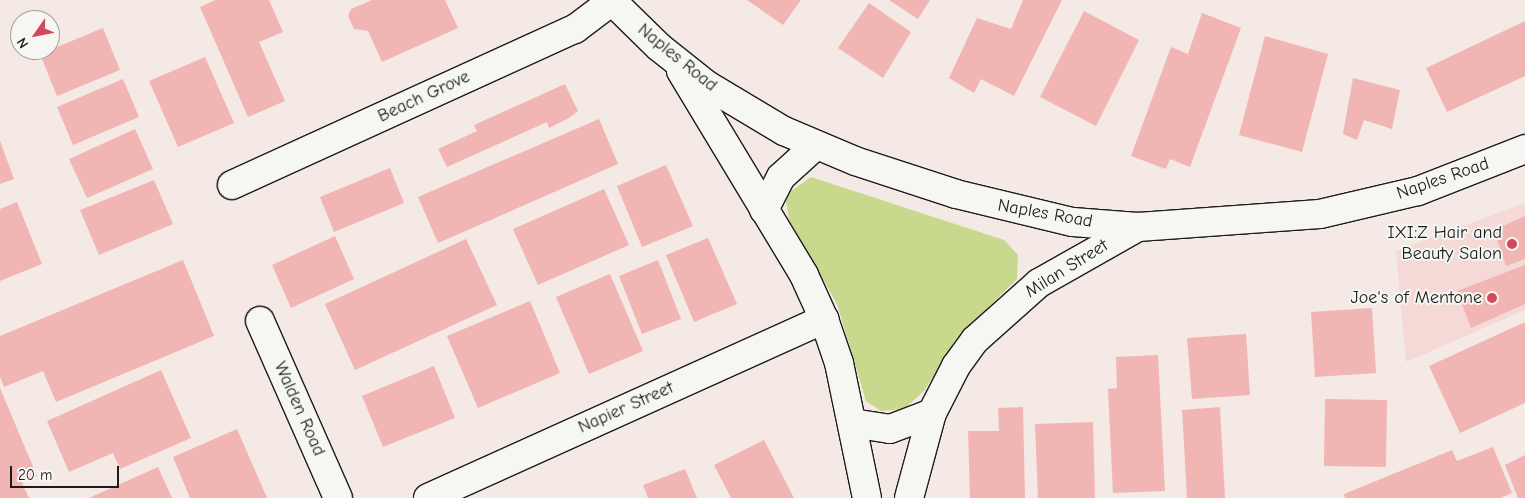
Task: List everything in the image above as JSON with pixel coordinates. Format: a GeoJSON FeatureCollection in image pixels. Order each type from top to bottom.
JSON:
{"type":"FeatureCollection","features":[{"type":"Feature","properties":{"kind":"street","name":"Naples Road"},"geometry":{"type":"LineString","coordinates":[[612,1],[674,60],[752,114],[816,145],[903,178],[1006,209],[1073,222],[1138,227],[1320,214],[1418,191],[1525,149]]}},
{"type":"Feature","properties":{"kind":"street","name":"Beach Grove"},"geometry":{"type":"LineString","coordinates":[[232,185],[575,29],[612,1]]}},
{"type":"Feature","properties":{"kind":"street"},"geometry":{"type":"LineString","coordinates":[[674,60],[804,275],[824,319],[852,423],[867,498]]}},
{"type":"Feature","properties":{"kind":"street"},"geometry":{"type":"LineString","coordinates":[[764,210],[781,177],[816,145]]}},
{"type":"Feature","properties":{"kind":"street","name":"Milan Street"},"geometry":{"type":"LineString","coordinates":[[909,498],[932,413],[956,366],[1002,314],[1039,282],[1138,227]]}},
{"type":"Feature","properties":{"kind":"street","name":"Napier Street"},"geometry":{"type":"LineString","coordinates":[[428,498],[824,319]]}},
{"type":"Feature","properties":{"kind":"street","name":"Walden Road"},"geometry":{"type":"LineString","coordinates":[[260,321],[338,498]]}},
{"type":"Feature","properties":{"kind":"street"},"geometry":{"type":"LineString","coordinates":[[852,423],[890,429],[932,413]]}},
{"type":"Feature","properties":{"kind":"shaded area"},"geometry":{"type":"Polygon","coordinates":[[[1525,203],[1525,310],[1406,362],[1396,251],[1525,203]]]}},
{"type":"Feature","properties":{"kind":"green space"},"geometry":{"type":"Polygon","coordinates":[[[811,177],[1004,240],[1018,255],[1017,279],[956,339],[924,391],[904,409],[881,411],[866,401],[837,304],[789,220],[786,201],[790,192],[811,177]]]}},
{"type":"Feature","properties":{"kind":"building"},"geometry":{"type":"Polygon","coordinates":[[[215,0],[269,0],[283,32],[259,42],[285,101],[248,117],[200,7],[215,0]]]}},
{"type":"Feature","properties":{"kind":"building"},"geometry":{"type":"Polygon","coordinates":[[[372,0],[445,0],[458,28],[382,62],[368,31],[354,29],[348,16],[351,9],[372,0]]]}},
{"type":"Feature","properties":{"kind":"building"},"geometry":{"type":"Polygon","coordinates":[[[747,0],[801,0],[783,25],[747,0]]]}},
{"type":"Feature","properties":{"kind":"building"},"geometry":{"type":"Polygon","coordinates":[[[889,0],[930,0],[918,19],[889,0]]]}},
{"type":"Feature","properties":{"kind":"building"},"geometry":{"type":"Polygon","coordinates":[[[1023,0],[1062,0],[1014,96],[981,79],[974,93],[949,78],[977,18],[1011,29],[1023,0]]]}},
{"type":"Feature","properties":{"kind":"building"},"geometry":{"type":"Polygon","coordinates":[[[869,3],[911,32],[883,78],[838,48],[869,3]]]}},
{"type":"Feature","properties":{"kind":"building"},"geometry":{"type":"Polygon","coordinates":[[[1084,11],[1139,40],[1096,126],[1040,97],[1084,11]]]}},
{"type":"Feature","properties":{"kind":"building"},"geometry":{"type":"Polygon","coordinates":[[[1202,13],[1241,28],[1190,167],[1170,159],[1166,169],[1131,156],[1171,47],[1188,54],[1202,13]]]}},
{"type":"Feature","properties":{"kind":"building"},"geometry":{"type":"Polygon","coordinates":[[[1525,21],[1525,76],[1447,112],[1426,68],[1525,21]]]}},
{"type":"Feature","properties":{"kind":"building"},"geometry":{"type":"Polygon","coordinates":[[[103,28],[120,70],[57,96],[42,60],[60,60],[60,46],[103,28]]]}},
{"type":"Feature","properties":{"kind":"building"},"geometry":{"type":"Polygon","coordinates":[[[1265,36],[1328,54],[1302,152],[1239,135],[1265,36]]]}},
{"type":"Feature","properties":{"kind":"building"},"geometry":{"type":"Polygon","coordinates":[[[205,57],[234,123],[178,147],[149,81],[205,57]]]}},
{"type":"Feature","properties":{"kind":"building"},"geometry":{"type":"Polygon","coordinates":[[[1353,78],[1400,90],[1392,129],[1364,120],[1357,140],[1343,134],[1353,78]]]}},
{"type":"Feature","properties":{"kind":"building"},"geometry":{"type":"Polygon","coordinates":[[[123,79],[139,117],[73,145],[57,107],[123,79]]]}},
{"type":"Feature","properties":{"kind":"building"},"geometry":{"type":"Polygon","coordinates":[[[565,84],[578,111],[569,118],[549,128],[547,122],[447,167],[438,149],[477,131],[474,125],[565,84]]]}},
{"type":"Feature","properties":{"kind":"building"},"geometry":{"type":"Polygon","coordinates":[[[599,119],[618,164],[438,243],[418,197],[599,119]]]}},
{"type":"Feature","properties":{"kind":"building"},"geometry":{"type":"Polygon","coordinates":[[[135,129],[153,169],[87,198],[69,159],[135,129]]]}},
{"type":"Feature","properties":{"kind":"building"},"geometry":{"type":"Polygon","coordinates":[[[0,141],[14,179],[0,184],[0,141]]]}},
{"type":"Feature","properties":{"kind":"building"},"geometry":{"type":"Polygon","coordinates":[[[666,165],[693,226],[642,247],[617,186],[666,165]]]}},
{"type":"Feature","properties":{"kind":"building"},"geometry":{"type":"Polygon","coordinates":[[[390,168],[404,203],[334,232],[320,197],[390,168]]]}},
{"type":"Feature","properties":{"kind":"building"},"geometry":{"type":"Polygon","coordinates":[[[154,180],[173,224],[99,255],[80,210],[154,180]]]}},
{"type":"Feature","properties":{"kind":"building"},"geometry":{"type":"Polygon","coordinates":[[[604,189],[629,245],[538,285],[513,229],[604,189]]]}},
{"type":"Feature","properties":{"kind":"building"},"geometry":{"type":"Polygon","coordinates":[[[17,202],[42,264],[0,281],[0,209],[17,202]]]}},
{"type":"Feature","properties":{"kind":"building","name":"IXI:Z Hair and Beauty Salon"},"geometry":{"type":"Polygon","coordinates":[[[1525,216],[1525,259],[1506,266],[1494,230],[1525,216]]]}},
{"type":"Feature","properties":{"kind":"building"},"geometry":{"type":"Polygon","coordinates":[[[335,236],[354,279],[291,308],[272,265],[335,236]]]}},
{"type":"Feature","properties":{"kind":"building"},"geometry":{"type":"Polygon","coordinates":[[[708,238],[737,304],[694,322],[666,255],[708,238]]]}},
{"type":"Feature","properties":{"kind":"building"},"geometry":{"type":"Polygon","coordinates":[[[466,239],[497,305],[355,370],[325,304],[466,239]]]}},
{"type":"Feature","properties":{"kind":"building"},"geometry":{"type":"Polygon","coordinates":[[[183,260],[214,336],[56,402],[43,371],[4,387],[0,377],[0,336],[183,260]]]}},
{"type":"Feature","properties":{"kind":"building"},"geometry":{"type":"Polygon","coordinates":[[[658,260],[681,319],[642,334],[619,276],[658,260]]]}},
{"type":"Feature","properties":{"kind":"building","name":"Joe's of Mentone"},"geometry":{"type":"Polygon","coordinates":[[[1525,265],[1525,304],[1471,328],[1457,291],[1525,265]]]}},
{"type":"Feature","properties":{"kind":"building"},"geometry":{"type":"Polygon","coordinates":[[[610,274],[643,351],[589,374],[556,297],[610,274]]]}},
{"type":"Feature","properties":{"kind":"building"},"geometry":{"type":"Polygon","coordinates":[[[530,301],[560,373],[478,408],[447,336],[530,301]]]}},
{"type":"Feature","properties":{"kind":"building"},"geometry":{"type":"Polygon","coordinates":[[[1372,308],[1376,373],[1315,377],[1311,312],[1372,308]]]}},
{"type":"Feature","properties":{"kind":"building"},"geometry":{"type":"Polygon","coordinates":[[[1525,322],[1525,403],[1460,433],[1429,366],[1525,322]]]}},
{"type":"Feature","properties":{"kind":"building"},"geometry":{"type":"Polygon","coordinates":[[[1246,334],[1250,395],[1192,399],[1187,338],[1246,334]]]}},
{"type":"Feature","properties":{"kind":"building"},"geometry":{"type":"Polygon","coordinates":[[[1158,355],[1165,491],[1113,493],[1108,389],[1117,388],[1116,357],[1158,355]]]}},
{"type":"Feature","properties":{"kind":"building"},"geometry":{"type":"Polygon","coordinates":[[[434,366],[455,418],[383,447],[362,396],[434,366]]]}},
{"type":"Feature","properties":{"kind":"building"},"geometry":{"type":"Polygon","coordinates":[[[161,370],[191,438],[120,469],[113,453],[69,472],[47,421],[161,370]]]}},
{"type":"Feature","properties":{"kind":"building"},"geometry":{"type":"Polygon","coordinates":[[[0,388],[37,476],[22,483],[29,498],[0,498],[0,388]]]}},
{"type":"Feature","properties":{"kind":"building"},"geometry":{"type":"Polygon","coordinates":[[[1325,399],[1387,400],[1386,467],[1324,466],[1325,399]]]}},
{"type":"Feature","properties":{"kind":"building"},"geometry":{"type":"Polygon","coordinates":[[[1023,407],[1025,498],[970,498],[968,431],[999,431],[998,408],[1023,407]]]}},
{"type":"Feature","properties":{"kind":"building"},"geometry":{"type":"Polygon","coordinates":[[[1220,407],[1225,498],[1187,498],[1182,410],[1220,407]]]}},
{"type":"Feature","properties":{"kind":"building"},"geometry":{"type":"Polygon","coordinates":[[[1093,422],[1095,498],[1038,498],[1035,424],[1093,422]]]}},
{"type":"Feature","properties":{"kind":"building"},"geometry":{"type":"Polygon","coordinates":[[[237,429],[267,498],[190,498],[173,457],[237,429]]]}},
{"type":"Feature","properties":{"kind":"building"},"geometry":{"type":"Polygon","coordinates":[[[764,440],[794,498],[731,498],[714,465],[764,440]]]}},
{"type":"Feature","properties":{"kind":"building"},"geometry":{"type":"Polygon","coordinates":[[[1493,447],[1512,493],[1500,498],[1345,498],[1344,494],[1452,450],[1457,461],[1493,447]]]}},
{"type":"Feature","properties":{"kind":"building"},"geometry":{"type":"Polygon","coordinates":[[[1525,455],[1525,498],[1518,498],[1505,465],[1525,455]]]}},
{"type":"Feature","properties":{"kind":"building"},"geometry":{"type":"Polygon","coordinates":[[[158,467],[172,498],[89,498],[158,467]]]}},
{"type":"Feature","properties":{"kind":"building"},"geometry":{"type":"Polygon","coordinates":[[[685,469],[697,498],[648,498],[643,485],[685,469]]]}},
{"type":"Feature","properties":{"kind":"place","name":"IXI:Z Hair and Beauty Salon"},"geometry":{"type":"Point","coordinates":[1512,244]}},
{"type":"Feature","properties":{"kind":"place","name":"Joe's of Mentone"},"geometry":{"type":"Point","coordinates":[1492,298]}}]}
